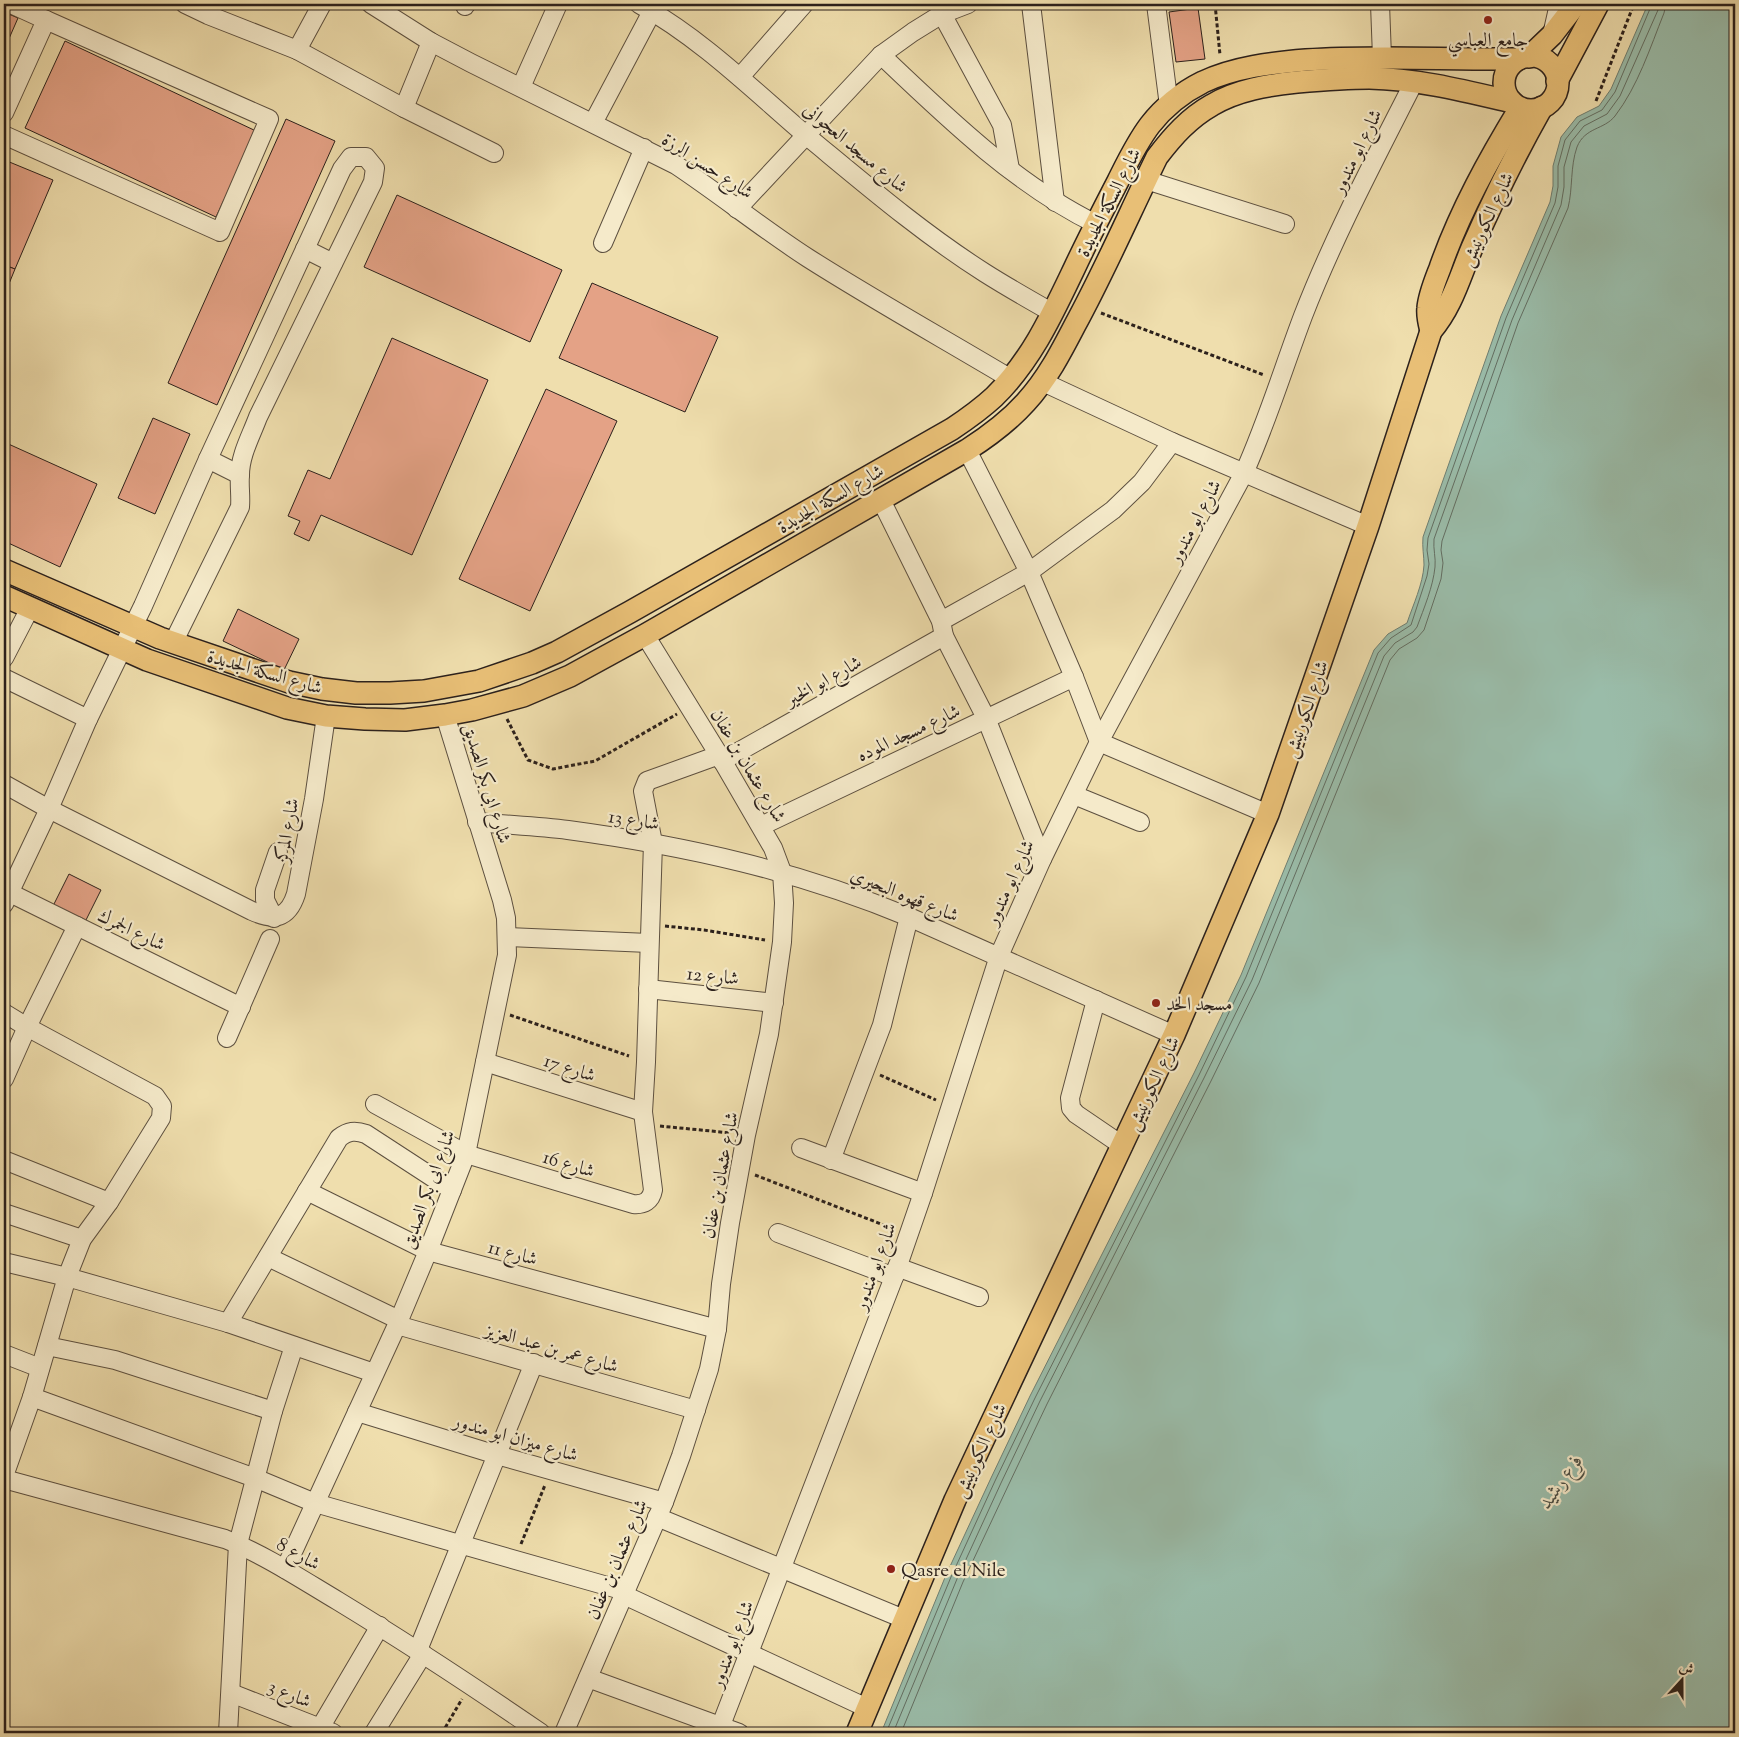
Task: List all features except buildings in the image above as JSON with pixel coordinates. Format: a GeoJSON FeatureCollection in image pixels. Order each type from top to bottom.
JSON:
{"type":"FeatureCollection","features":[{"type":"Feature","properties":{"kind":"main road"},"geometry":{"type":"LineString","coordinates":[[1576,4],[1552,35],[1524,58],[1512,64],[1507,71],[1504,79],[1504,88],[1507,96],[1516,105],[1535,110],[1542,108],[1554,97],[1557,81],[1598,4]]}},
{"type":"Feature","properties":{"kind":"main road","name":"شارع السكة الجديدة"},"geometry":{"type":"LineString","coordinates":[[4,570],[173,643],[289,682],[322,689],[390,693],[424,691],[479,681],[506,673],[557,652],[630,612],[952,429],[994,398],[1031,353],[1140,139],[1151,124],[1182,94],[1225,74],[1279,62],[1330,58],[1382,57],[1524,58]]}},
{"type":"Feature","properties":{"kind":"main road"},"geometry":{"type":"LineString","coordinates":[[1524,58],[1537,57],[1544,60],[1551,66],[1557,81]]}},
{"type":"Feature","properties":{"kind":"main road","name":"شارع السكة الجديدة"},"geometry":{"type":"LineString","coordinates":[[4,596],[148,660],[287,708],[326,716],[365,720],[405,720],[445,715],[523,696],[570,676],[645,635],[967,450],[1009,420],[1027,402],[1061,352],[1085,307],[1157,157],[1173,136],[1192,118],[1213,104],[1237,94],[1262,87],[1325,80],[1369,78],[1446,87],[1516,105]]}},
{"type":"Feature","properties":{"kind":"main road","name":"شارع الكورنيش"},"geometry":{"type":"LineString","coordinates":[[1432,331],[1428,316],[1429,300],[1447,250],[1476,185],[1516,105]]}},
{"type":"Feature","properties":{"kind":"main road","name":"شارع الكورنيش"},"geometry":{"type":"LineString","coordinates":[[857,1733],[955,1500],[1174,1035],[1268,814],[1368,526],[1432,331],[1448,306],[1492,205],[1542,108]]}},
{"type":"Feature","properties":{"kind":"street"},"geometry":{"type":"LineString","coordinates":[[4,135],[220,232],[269,118],[11,4]]}},
{"type":"Feature","properties":{"kind":"street"},"geometry":{"type":"LineString","coordinates":[[185,4],[297,50],[404,108],[494,153]]}},
{"type":"Feature","properties":{"kind":"street"},"geometry":{"type":"LineString","coordinates":[[297,50],[322,4]]}},
{"type":"Feature","properties":{"kind":"street","name":"شارع حسن الرزة"},"geometry":{"type":"LineString","coordinates":[[371,4],[432,42],[676,165],[809,259],[1011,379]]}},
{"type":"Feature","properties":{"kind":"street"},"geometry":{"type":"LineString","coordinates":[[521,87],[558,4]]}},
{"type":"Feature","properties":{"kind":"street"},"geometry":{"type":"LineString","coordinates":[[740,77],[804,4]]}},
{"type":"Feature","properties":{"kind":"street"},"geometry":{"type":"LineString","coordinates":[[737,209],[881,55],[937,12],[968,4]]}},
{"type":"Feature","properties":{"kind":"street"},"geometry":{"type":"LineString","coordinates":[[1031,4],[1055,202]]}},
{"type":"Feature","properties":{"kind":"street"},"geometry":{"type":"LineString","coordinates":[[1156,4],[1169,106]]}},
{"type":"Feature","properties":{"kind":"street"},"geometry":{"type":"LineString","coordinates":[[1380,4],[1382,57]]}},
{"type":"Feature","properties":{"kind":"street"},"geometry":{"type":"LineString","coordinates":[[1552,35],[1559,4]]}},
{"type":"Feature","properties":{"kind":"street"},"geometry":{"type":"LineString","coordinates":[[593,123],[649,6]]}},
{"type":"Feature","properties":{"kind":"street","name":"شارع مسجد العجوانى"},"geometry":{"type":"LineString","coordinates":[[649,6],[740,77],[864,183],[931,234],[984,272],[1053,313]]}},
{"type":"Feature","properties":{"kind":"street"},"geometry":{"type":"LineString","coordinates":[[937,12],[1002,125],[1010,169]]}},
{"type":"Feature","properties":{"kind":"street"},"geometry":{"type":"LineString","coordinates":[[4,113],[46,20]]}},
{"type":"Feature","properties":{"kind":"street"},"geometry":{"type":"LineString","coordinates":[[404,108],[432,42]]}},
{"type":"Feature","properties":{"kind":"street"},"geometry":{"type":"LineString","coordinates":[[881,55],[938,110],[1010,169],[1055,202],[1096,224]]}},
{"type":"Feature","properties":{"kind":"street","name":"شارع ابو مندور"},"geometry":{"type":"LineString","coordinates":[[720,1730],[896,1272],[999,956],[1042,859],[1099,742],[1244,473],[1258,442],[1303,317],[1334,242],[1414,82]]}},
{"type":"Feature","properties":{"kind":"street"},"geometry":{"type":"LineString","coordinates":[[603,243],[644,148]]}},
{"type":"Feature","properties":{"kind":"street"},"geometry":{"type":"LineString","coordinates":[[6,896],[49,809],[88,719],[133,627],[342,168],[351,157],[366,157],[376,168],[373,182],[258,417],[243,456],[240,475],[240,508],[173,643]]}},
{"type":"Feature","properties":{"kind":"street"},"geometry":{"type":"LineString","coordinates":[[1146,180],[1285,224]]}},
{"type":"Feature","properties":{"kind":"street"},"geometry":{"type":"LineString","coordinates":[[305,249],[333,263]]}},
{"type":"Feature","properties":{"kind":"street"},"geometry":{"type":"LineString","coordinates":[[1042,382],[1172,442],[1368,526]]}},
{"type":"Feature","properties":{"kind":"street","name":"شارع ابو الخير"},"geometry":{"type":"LineString","coordinates":[[653,1190],[644,1119],[653,843],[642,791],[647,781],[720,758],[942,629],[1028,572],[1114,510],[1142,482],[1172,442]]}},
{"type":"Feature","properties":{"kind":"street"},"geometry":{"type":"LineString","coordinates":[[967,450],[1028,572],[1074,677],[1099,742],[1268,814]]}},
{"type":"Feature","properties":{"kind":"street"},"geometry":{"type":"LineString","coordinates":[[208,459],[240,475]]}},
{"type":"Feature","properties":{"kind":"street"},"geometry":{"type":"LineString","coordinates":[[881,500],[986,718],[1042,859]]}},
{"type":"Feature","properties":{"kind":"street"},"geometry":{"type":"LineString","coordinates":[[4,658],[30,608]]}},
{"type":"Feature","properties":{"kind":"street","name":"شارع عثمان بن عفان"},"geometry":{"type":"LineString","coordinates":[[564,1733],[660,1509],[709,1369],[717,1329],[721,1284],[746,1135],[769,1034],[782,942],[784,903],[782,872],[773,848],[645,635]]}},
{"type":"Feature","properties":{"kind":"street","name":"شارع مسجد الموده"},"geometry":{"type":"LineString","coordinates":[[760,826],[1074,677]]}},
{"type":"Feature","properties":{"kind":"street"},"geometry":{"type":"LineString","coordinates":[[4,678],[88,719]]}},
{"type":"Feature","properties":{"kind":"street","name":"شارع ابى بكر الصديق"},"geometry":{"type":"LineString","coordinates":[[285,1569],[398,1322],[466,1154],[496,1010],[506,955],[506,918],[445,715]]}},
{"type":"Feature","properties":{"kind":"street","name":"شارع المركز"},"geometry":{"type":"LineString","coordinates":[[274,918],[284,913],[293,905],[296,894],[314,799],[326,716]]}},
{"type":"Feature","properties":{"kind":"street"},"geometry":{"type":"LineString","coordinates":[[4,784],[49,809],[262,916],[274,918]]}},
{"type":"Feature","properties":{"kind":"street"},"geometry":{"type":"LineString","coordinates":[[1074,795],[1140,822]]}},
{"type":"Feature","properties":{"kind":"street","name":"شارع 13"},"geometry":{"type":"LineString","coordinates":[[477,822],[566,830],[653,843],[719,856],[782,872]]}},
{"type":"Feature","properties":{"kind":"street"},"geometry":{"type":"LineString","coordinates":[[274,918],[265,900],[265,890],[278,852]]}},
{"type":"Feature","properties":{"kind":"street","name":"شارع قهوه البحيري"},"geometry":{"type":"LineString","coordinates":[[782,872],[867,900],[909,917],[1174,1035]]}},
{"type":"Feature","properties":{"kind":"street","name":"شارع الجمرك"},"geometry":{"type":"LineString","coordinates":[[6,896],[77,926],[241,1007]]}},
{"type":"Feature","properties":{"kind":"street"},"geometry":{"type":"LineString","coordinates":[[831,1160],[882,1025],[909,917]]}},
{"type":"Feature","properties":{"kind":"street"},"geometry":{"type":"LineString","coordinates":[[4,1079],[26,1027],[77,926]]}},
{"type":"Feature","properties":{"kind":"street"},"geometry":{"type":"LineString","coordinates":[[507,937],[649,943]]}},
{"type":"Feature","properties":{"kind":"street"},"geometry":{"type":"LineString","coordinates":[[227,1038],[270,939]]}},
{"type":"Feature","properties":{"kind":"street","name":"شارع 12"},"geometry":{"type":"LineString","coordinates":[[648,989],[774,1003]]}},
{"type":"Feature","properties":{"kind":"street"},"geometry":{"type":"LineString","coordinates":[[1096,1000],[1070,1098],[1071,1108],[1076,1114],[1123,1146]]}},
{"type":"Feature","properties":{"kind":"street"},"geometry":{"type":"LineString","coordinates":[[4,1013],[26,1027],[156,1096],[162,1106],[161,1118],[109,1202],[82,1239],[67,1277],[32,1397],[4,1478]]}},
{"type":"Feature","properties":{"kind":"street","name":"شارع 17"},"geometry":{"type":"LineString","coordinates":[[485,1062],[644,1119]]}},
{"type":"Feature","properties":{"kind":"street"},"geometry":{"type":"LineString","coordinates":[[375,1104],[466,1154]]}},
{"type":"Feature","properties":{"kind":"street"},"geometry":{"type":"LineString","coordinates":[[228,1323],[339,1138],[352,1131],[366,1134],[452,1190]]}},
{"type":"Feature","properties":{"kind":"street"},"geometry":{"type":"LineString","coordinates":[[802,1148],[923,1192]]}},
{"type":"Feature","properties":{"kind":"street","name":"شارع 16"},"geometry":{"type":"LineString","coordinates":[[466,1154],[633,1204],[640,1205],[647,1202],[653,1190]]}},
{"type":"Feature","properties":{"kind":"street"},"geometry":{"type":"LineString","coordinates":[[4,1160],[109,1202]]}},
{"type":"Feature","properties":{"kind":"street","name":"شارع 11"},"geometry":{"type":"LineString","coordinates":[[307,1191],[428,1251],[717,1329]]}},
{"type":"Feature","properties":{"kind":"street"},"geometry":{"type":"LineString","coordinates":[[4,1214],[82,1239]]}},
{"type":"Feature","properties":{"kind":"street"},"geometry":{"type":"LineString","coordinates":[[778,1233],[979,1297]]}},
{"type":"Feature","properties":{"kind":"street","name":"شارع عمر بن عبد العزيز"},"geometry":{"type":"LineString","coordinates":[[268,1257],[398,1322],[696,1410]]}},
{"type":"Feature","properties":{"kind":"street"},"geometry":{"type":"LineString","coordinates":[[4,1262],[67,1277],[228,1323],[374,1373]]}},
{"type":"Feature","properties":{"kind":"street"},"geometry":{"type":"LineString","coordinates":[[47,1346],[115,1360],[273,1411]]}},
{"type":"Feature","properties":{"kind":"street"},"geometry":{"type":"LineString","coordinates":[[228,1733],[238,1544],[273,1411],[294,1346]]}},
{"type":"Feature","properties":{"kind":"street"},"geometry":{"type":"LineString","coordinates":[[4,1354],[40,1368]]}},
{"type":"Feature","properties":{"kind":"street"},"geometry":{"type":"LineString","coordinates":[[374,1733],[421,1652],[461,1544],[534,1363]]}},
{"type":"Feature","properties":{"kind":"street"},"geometry":{"type":"LineString","coordinates":[[32,1397],[255,1478],[316,1503],[624,1593],[868,1708]]}},
{"type":"Feature","properties":{"kind":"street","name":"شارع ميزان ابو مندور"},"geometry":{"type":"LineString","coordinates":[[357,1412],[551,1470],[660,1509],[783,1569],[904,1619]]}},
{"type":"Feature","properties":{"kind":"street","name":"شارع 8"},"geometry":{"type":"LineString","coordinates":[[4,1478],[238,1544],[285,1569],[380,1626],[470,1684],[541,1733]]}},
{"type":"Feature","properties":{"kind":"street"},"geometry":{"type":"LineString","coordinates":[[327,1731],[380,1626]]}},
{"type":"Feature","properties":{"kind":"street"},"geometry":{"type":"LineString","coordinates":[[588,1678],[720,1730],[739,1733]]}},
{"type":"Feature","properties":{"kind":"street","name":"شارع 3"},"geometry":{"type":"LineString","coordinates":[[230,1693],[327,1731]]}},
{"type":"Feature","properties":{"kind":"path"},"geometry":{"type":"LineString","coordinates":[[1215,4],[1221,64],[1225,74]]}},
{"type":"Feature","properties":{"kind":"path"},"geometry":{"type":"LineString","coordinates":[[1596,101],[1634,4]]}},
{"type":"Feature","properties":{"kind":"path"},"geometry":{"type":"LineString","coordinates":[[1085,307],[1281,382]]}},
{"type":"Feature","properties":{"kind":"path"},"geometry":{"type":"LineString","coordinates":[[499,703],[528,760],[553,769],[594,761],[690,707]]}},
{"type":"Feature","properties":{"kind":"path"},"geometry":{"type":"LineString","coordinates":[[650,924],[782,942]]}},
{"type":"Feature","properties":{"kind":"path"},"geometry":{"type":"LineString","coordinates":[[496,1010],[646,1062]]}},
{"type":"Feature","properties":{"kind":"path"},"geometry":{"type":"LineString","coordinates":[[866,1069],[950,1106]]}},
{"type":"Feature","properties":{"kind":"path"},"geometry":{"type":"LineString","coordinates":[[644,1119],[673,1126],[746,1135]]}},
{"type":"Feature","properties":{"kind":"path"},"geometry":{"type":"LineString","coordinates":[[741,1169],[908,1235]]}},
{"type":"Feature","properties":{"kind":"path"},"geometry":{"type":"LineString","coordinates":[[515,1560],[551,1470]]}},
{"type":"Feature","properties":{"kind":"path"},"geometry":{"type":"LineString","coordinates":[[442,1733],[470,1684]]}},
{"type":"Feature","properties":{"kind":"water","name":"فرع رشيد"},"geometry":{"type":"Polygon","coordinates":[[[1648,4],[1735,4],[1735,1733],[881,1733],[946,1575],[991,1478],[1030,1396],[1194,1073],[1241,975],[1374,650],[1388,634],[1407,623],[1420,587],[1423,572],[1423,537],[1501,316],[1550,202],[1553,186],[1553,166],[1561,137],[1577,117],[1599,106],[1611,89],[1648,4]]]}},
{"type":"Feature","properties":{"kind":"pier"},"geometry":{"type":"Polygon","coordinates":[[[950,1565],[995,1567],[995,1576],[946,1575],[950,1565]]]}},
{"type":"Feature","properties":{"kind":"place","name":"جامع العباسي"},"geometry":{"type":"Point","coordinates":[1488,20]}},
{"type":"Feature","properties":{"kind":"place","name":"مسجد الحد"},"geometry":{"type":"Point","coordinates":[1156,1003]}},
{"type":"Feature","properties":{"kind":"place","name":"Qasre el Nile"},"geometry":{"type":"Point","coordinates":[891,1569]}}]}
